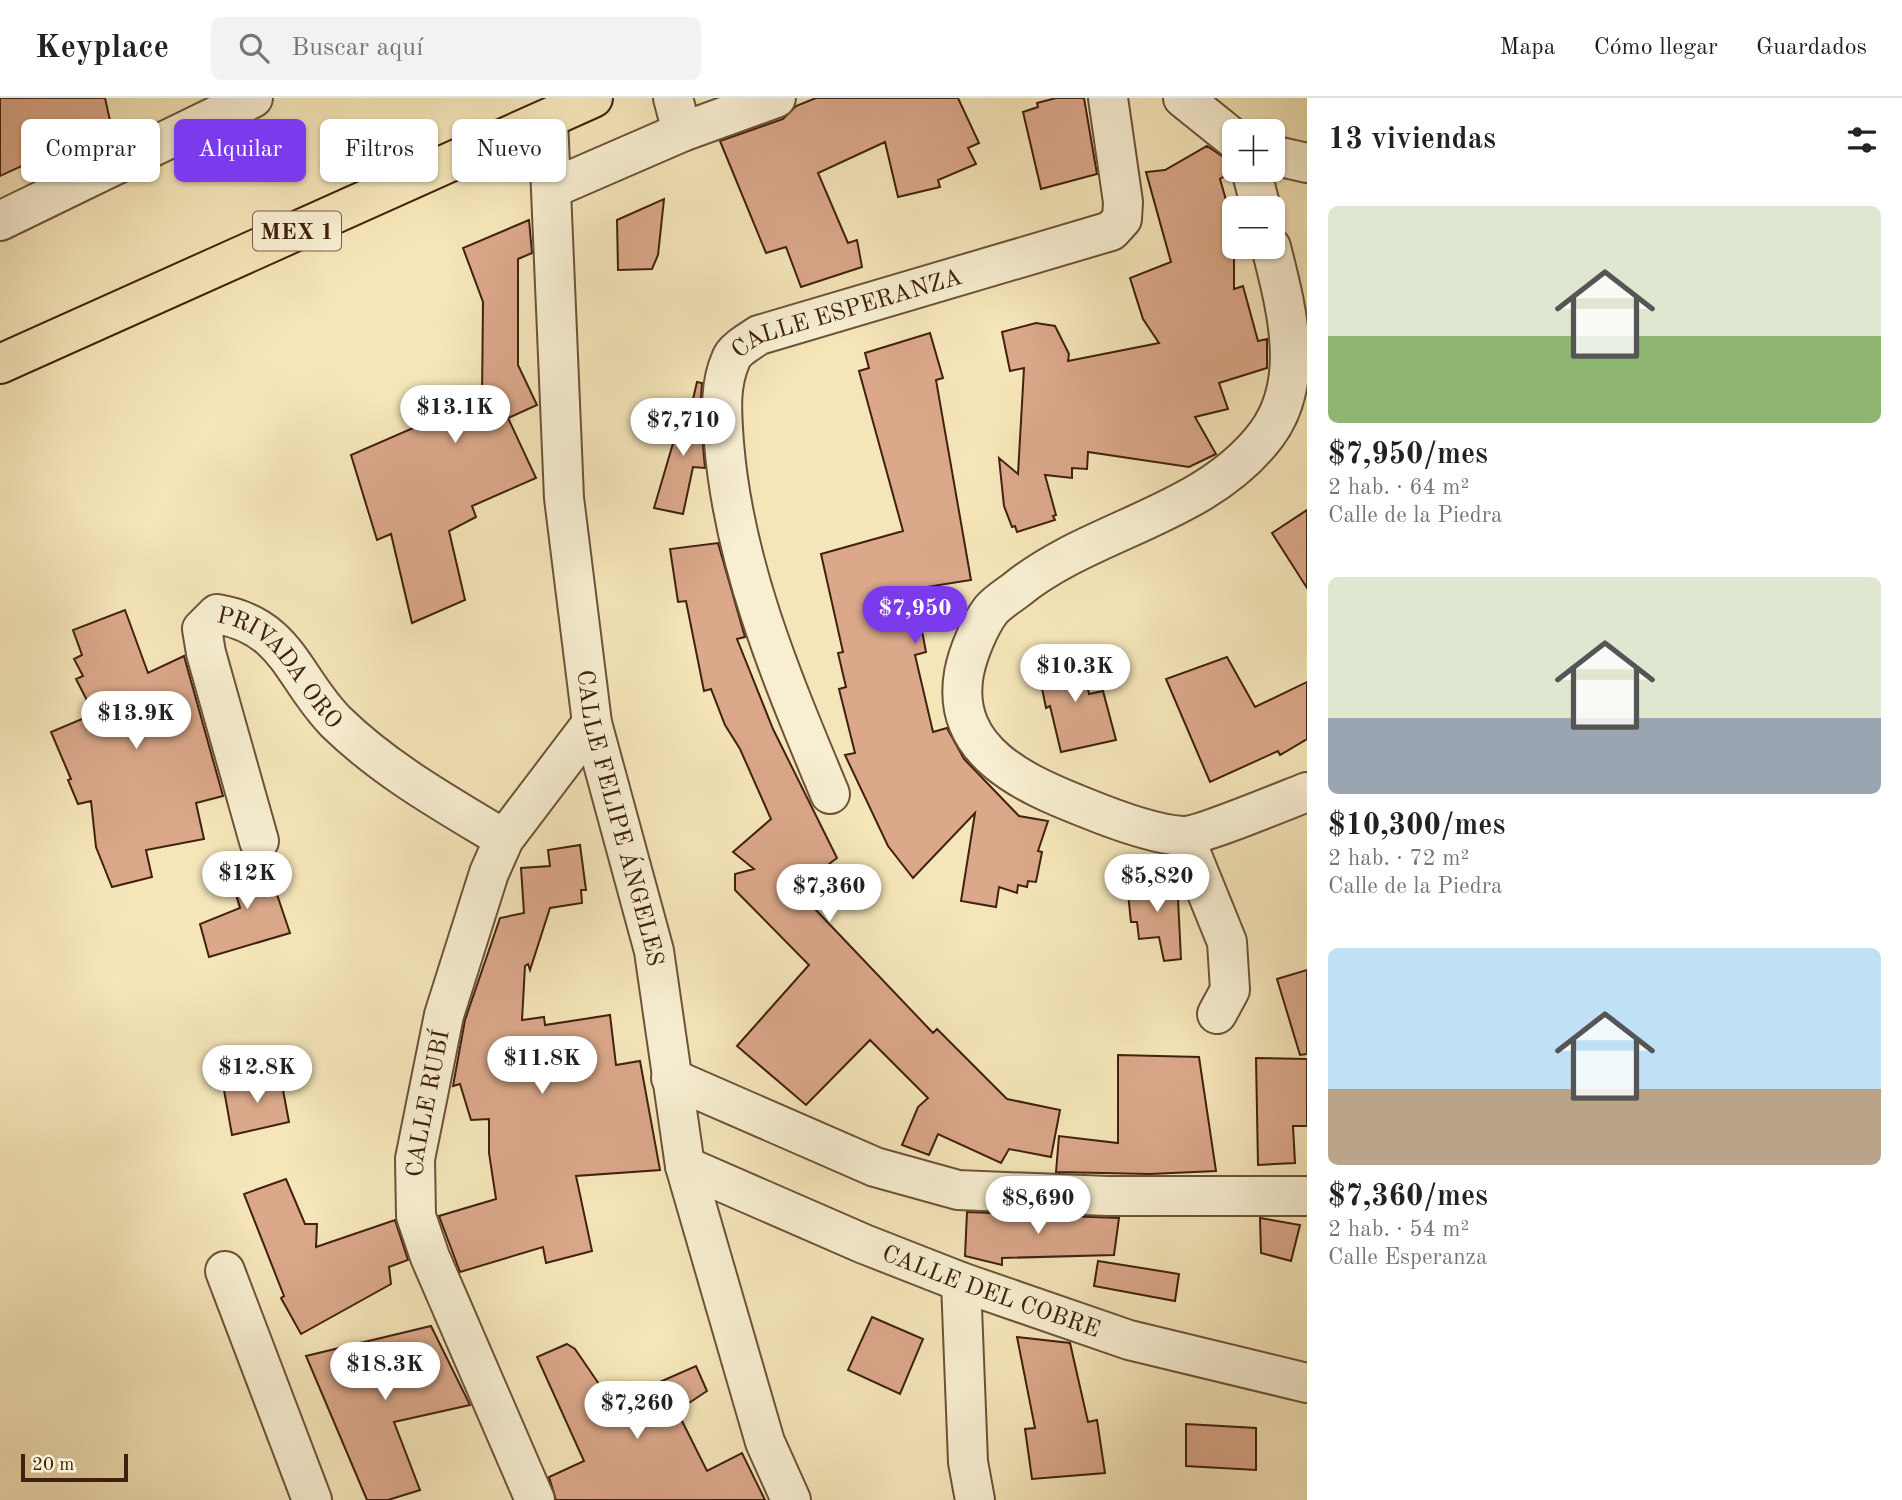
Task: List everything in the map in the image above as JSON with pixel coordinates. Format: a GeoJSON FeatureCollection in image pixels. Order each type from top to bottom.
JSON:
{"type":"FeatureCollection","features":[{"type":"Feature","properties":{"kind":"main road","name":"MEX 1"},"geometry":{"type":"LineString","coordinates":[[548,119],[593,98]]}},
{"type":"Feature","properties":{"kind":"main road","name":"MEX 1"},"geometry":{"type":"LineString","coordinates":[[0,364],[452,162]]}},
{"type":"Feature","properties":{"kind":"street"},"geometry":{"type":"LineString","coordinates":[[0,221],[253,98]]}},
{"type":"Feature","properties":{"kind":"street"},"geometry":{"type":"LineString","coordinates":[[553,188],[677,115],[776,98]]}},
{"type":"Feature","properties":{"kind":"street","name":"CALLE ESPERANZA"},"geometry":{"type":"LineString","coordinates":[[830,794],[792,702],[744,567],[728,485],[721,397],[731,356],[759,335],[1111,231],[1122,219],[1123,202],[1108,98]]}},
{"type":"Feature","properties":{"kind":"street"},"geometry":{"type":"LineString","coordinates":[[1183,98],[1222,129]]}},
{"type":"Feature","properties":{"kind":"street"},"geometry":{"type":"LineString","coordinates":[[1285,158],[1307,163]]}},
{"type":"Feature","properties":{"kind":"street","name":"CALLE FELIPE ÁNGELES"},"geometry":{"type":"LineString","coordinates":[[553,182],[564,498],[592,723],[654,951],[685,1166],[765,1442],[791,1500]]}},
{"type":"Feature","properties":{"kind":"street"},"geometry":{"type":"LineString","coordinates":[[1274,259],[1283,298],[1290,362],[1285,402],[1266,435],[1237,466],[1163,513],[1042,568],[991,610],[969,654],[962,700],[973,734],[995,762],[1034,788],[1112,819],[1184,836],[1307,792]]}},
{"type":"Feature","properties":{"kind":"street","name":"PRIVADA ORO"},"geometry":{"type":"LineString","coordinates":[[259,841],[206,653],[202,629],[217,614],[240,618],[263,629],[283,650],[336,722],[405,779],[504,839]]}},
{"type":"Feature","properties":{"kind":"street","name":"CALLE RUBÍ"},"geometry":{"type":"LineString","coordinates":[[535,1500],[430,1256],[416,1216],[415,1159],[444,1015],[489,873],[504,839],[592,723]]}},
{"type":"Feature","properties":{"kind":"street"},"geometry":{"type":"LineString","coordinates":[[1184,836],[1227,942],[1230,990],[1217,1014]]}},
{"type":"Feature","properties":{"kind":"street"},"geometry":{"type":"LineString","coordinates":[[671,1078],[875,1167],[958,1189],[1108,1196],[1307,1196]]}},
{"type":"Feature","properties":{"kind":"street","name":"CALLE DEL COBRE"},"geometry":{"type":"LineString","coordinates":[[685,1166],[961,1282],[1129,1340],[1307,1383]]}},
{"type":"Feature","properties":{"kind":"street"},"geometry":{"type":"LineString","coordinates":[[225,1272],[312,1500]]}},
{"type":"Feature","properties":{"kind":"street"},"geometry":{"type":"LineString","coordinates":[[961,1282],[968,1462],[975,1500]]}},
{"type":"Feature","properties":{"kind":"building"},"geometry":{"type":"Polygon","coordinates":[[[0,98],[105,98],[110,119],[21,119],[21,166],[0,176],[0,98]]]}},
{"type":"Feature","properties":{"kind":"building"},"geometry":{"type":"Polygon","coordinates":[[[816,98],[958,98],[979,143],[968,148],[976,164],[938,180],[940,187],[898,197],[885,142],[818,173],[848,243],[857,240],[862,267],[801,287],[786,247],[766,253],[720,141],[783,119],[796,106],[816,98]]]}},
{"type":"Feature","properties":{"kind":"building"},"geometry":{"type":"Polygon","coordinates":[[[1056,98],[1084,98],[1097,174],[1041,189],[1023,112],[1038,107],[1037,103],[1056,98]]]}},
{"type":"Feature","properties":{"kind":"building"},"geometry":{"type":"Polygon","coordinates":[[[1207,146],[1222,156],[1220,179],[1225,196],[1222,196],[1222,259],[1234,259],[1234,289],[1243,286],[1258,341],[1267,339],[1267,368],[1219,383],[1228,409],[1195,417],[1216,454],[1189,467],[1088,452],[1087,469],[1072,468],[1072,478],[1045,475],[1055,520],[1017,532],[1015,526],[1012,527],[1004,506],[999,458],[1018,474],[1024,368],[1010,371],[1002,332],[1036,323],[1055,326],[1069,354],[1068,361],[1159,343],[1143,319],[1130,278],[1171,262],[1146,172],[1165,170],[1207,146]]]}},
{"type":"Feature","properties":{"kind":"building"},"geometry":{"type":"Polygon","coordinates":[[[664,199],[658,255],[652,269],[618,270],[617,220],[664,199]]]}},
{"type":"Feature","properties":{"kind":"building"},"geometry":{"type":"Polygon","coordinates":[[[529,220],[532,253],[518,259],[518,365],[537,405],[508,418],[536,478],[472,506],[476,517],[449,531],[465,600],[412,623],[391,534],[377,540],[351,455],[482,398],[483,302],[463,248],[529,220]]]}},
{"type":"Feature","properties":{"kind":"building"},"geometry":{"type":"Polygon","coordinates":[[[930,333],[943,378],[936,380],[971,580],[914,589],[926,652],[915,655],[933,732],[947,728],[964,759],[1019,816],[1048,821],[1038,851],[1042,852],[1036,882],[1028,881],[1027,887],[1018,885],[1017,893],[999,887],[996,907],[961,901],[975,813],[913,878],[888,846],[845,755],[855,753],[839,689],[846,687],[838,653],[843,652],[821,554],[903,531],[859,371],[869,368],[865,353],[930,333]]]}},
{"type":"Feature","properties":{"kind":"building"},"geometry":{"type":"Polygon","coordinates":[[[697,382],[702,383],[700,412],[705,468],[693,467],[683,514],[654,508],[684,406],[691,408],[697,382]]]}},
{"type":"Feature","properties":{"kind":"building"},"geometry":{"type":"Polygon","coordinates":[[[1307,510],[1307,588],[1272,533],[1307,510]]]}},
{"type":"Feature","properties":{"kind":"building"},"geometry":{"type":"Polygon","coordinates":[[[718,543],[745,637],[737,639],[773,729],[837,858],[796,889],[933,1033],[937,1029],[1007,1099],[1060,1110],[1051,1157],[1009,1149],[1001,1163],[938,1134],[929,1155],[902,1145],[918,1107],[928,1098],[870,1040],[806,1105],[737,1046],[809,965],[735,890],[735,874],[754,869],[733,852],[771,819],[740,749],[725,725],[711,689],[704,691],[686,601],[678,602],[670,549],[718,543]]]}},
{"type":"Feature","properties":{"kind":"building"},"geometry":{"type":"Polygon","coordinates":[[[125,610],[148,673],[184,656],[223,796],[196,803],[204,839],[146,850],[152,877],[112,887],[96,847],[91,801],[78,804],[68,780],[71,779],[51,732],[94,714],[76,679],[83,676],[74,659],[82,655],[73,630],[125,610]]]}},
{"type":"Feature","properties":{"kind":"building"},"geometry":{"type":"Polygon","coordinates":[[[1081,653],[1089,694],[1103,691],[1116,740],[1061,752],[1050,706],[1046,708],[1037,664],[1081,653]]]}},
{"type":"Feature","properties":{"kind":"building"},"geometry":{"type":"Polygon","coordinates":[[[1227,657],[1255,707],[1307,682],[1307,739],[1280,755],[1278,751],[1210,782],[1166,679],[1227,657]]]}},
{"type":"Feature","properties":{"kind":"building"},"geometry":{"type":"Polygon","coordinates":[[[580,845],[586,890],[581,890],[582,903],[550,908],[530,970],[528,964],[525,966],[522,1020],[544,1017],[545,1025],[610,1015],[616,1065],[640,1061],[660,1170],[576,1176],[592,1251],[546,1263],[543,1247],[460,1272],[439,1216],[496,1199],[489,1153],[489,1119],[471,1120],[460,1084],[453,1086],[465,1020],[500,918],[524,913],[521,868],[550,866],[548,850],[580,845]]]}},
{"type":"Feature","properties":{"kind":"building"},"geometry":{"type":"Polygon","coordinates":[[[243,856],[254,862],[266,862],[290,933],[209,957],[200,924],[240,908],[226,860],[243,856]]]}},
{"type":"Feature","properties":{"kind":"building"},"geometry":{"type":"Polygon","coordinates":[[[1177,879],[1181,959],[1164,961],[1159,937],[1139,939],[1137,922],[1131,922],[1127,884],[1177,879]]]}},
{"type":"Feature","properties":{"kind":"building"},"geometry":{"type":"Polygon","coordinates":[[[1307,970],[1307,1054],[1300,1055],[1277,979],[1307,970]]]}},
{"type":"Feature","properties":{"kind":"building"},"geometry":{"type":"Polygon","coordinates":[[[1118,1055],[1199,1057],[1216,1171],[1150,1174],[1056,1172],[1059,1136],[1118,1143],[1118,1055]]]}},
{"type":"Feature","properties":{"kind":"building"},"geometry":{"type":"Polygon","coordinates":[[[1256,1058],[1307,1059],[1307,1126],[1293,1126],[1295,1163],[1258,1165],[1256,1058]]]}},
{"type":"Feature","properties":{"kind":"building"},"geometry":{"type":"Polygon","coordinates":[[[280,1074],[289,1122],[232,1135],[224,1090],[280,1074]]]}},
{"type":"Feature","properties":{"kind":"building"},"geometry":{"type":"Polygon","coordinates":[[[286,1179],[305,1224],[317,1224],[316,1247],[395,1220],[408,1260],[389,1267],[391,1284],[301,1334],[281,1298],[284,1296],[244,1194],[286,1179]]]}},
{"type":"Feature","properties":{"kind":"building"},"geometry":{"type":"Polygon","coordinates":[[[967,1212],[1119,1218],[1114,1255],[1002,1258],[1002,1265],[965,1256],[967,1212]]]}},
{"type":"Feature","properties":{"kind":"building"},"geometry":{"type":"Polygon","coordinates":[[[1260,1218],[1300,1225],[1291,1261],[1261,1253],[1260,1218]]]}},
{"type":"Feature","properties":{"kind":"building"},"geometry":{"type":"Polygon","coordinates":[[[1098,1261],[1179,1274],[1175,1301],[1094,1286],[1098,1261]]]}},
{"type":"Feature","properties":{"kind":"building"},"geometry":{"type":"Polygon","coordinates":[[[872,1317],[923,1339],[900,1394],[848,1370],[872,1317]]]}},
{"type":"Feature","properties":{"kind":"building"},"geometry":{"type":"Polygon","coordinates":[[[431,1326],[470,1405],[394,1422],[420,1490],[388,1500],[367,1500],[306,1356],[431,1326]]]}},
{"type":"Feature","properties":{"kind":"building"},"geometry":{"type":"Polygon","coordinates":[[[1017,1337],[1070,1343],[1088,1422],[1097,1420],[1105,1473],[1032,1479],[1025,1429],[1035,1428],[1017,1337]]]}},
{"type":"Feature","properties":{"kind":"building"},"geometry":{"type":"Polygon","coordinates":[[[567,1344],[575,1349],[612,1403],[696,1366],[707,1391],[677,1411],[707,1471],[742,1453],[765,1500],[556,1500],[549,1477],[584,1461],[537,1357],[567,1344]]]}},
{"type":"Feature","properties":{"kind":"building"},"geometry":{"type":"Polygon","coordinates":[[[1186,1424],[1256,1428],[1256,1470],[1186,1466],[1186,1424]]]}}]}
